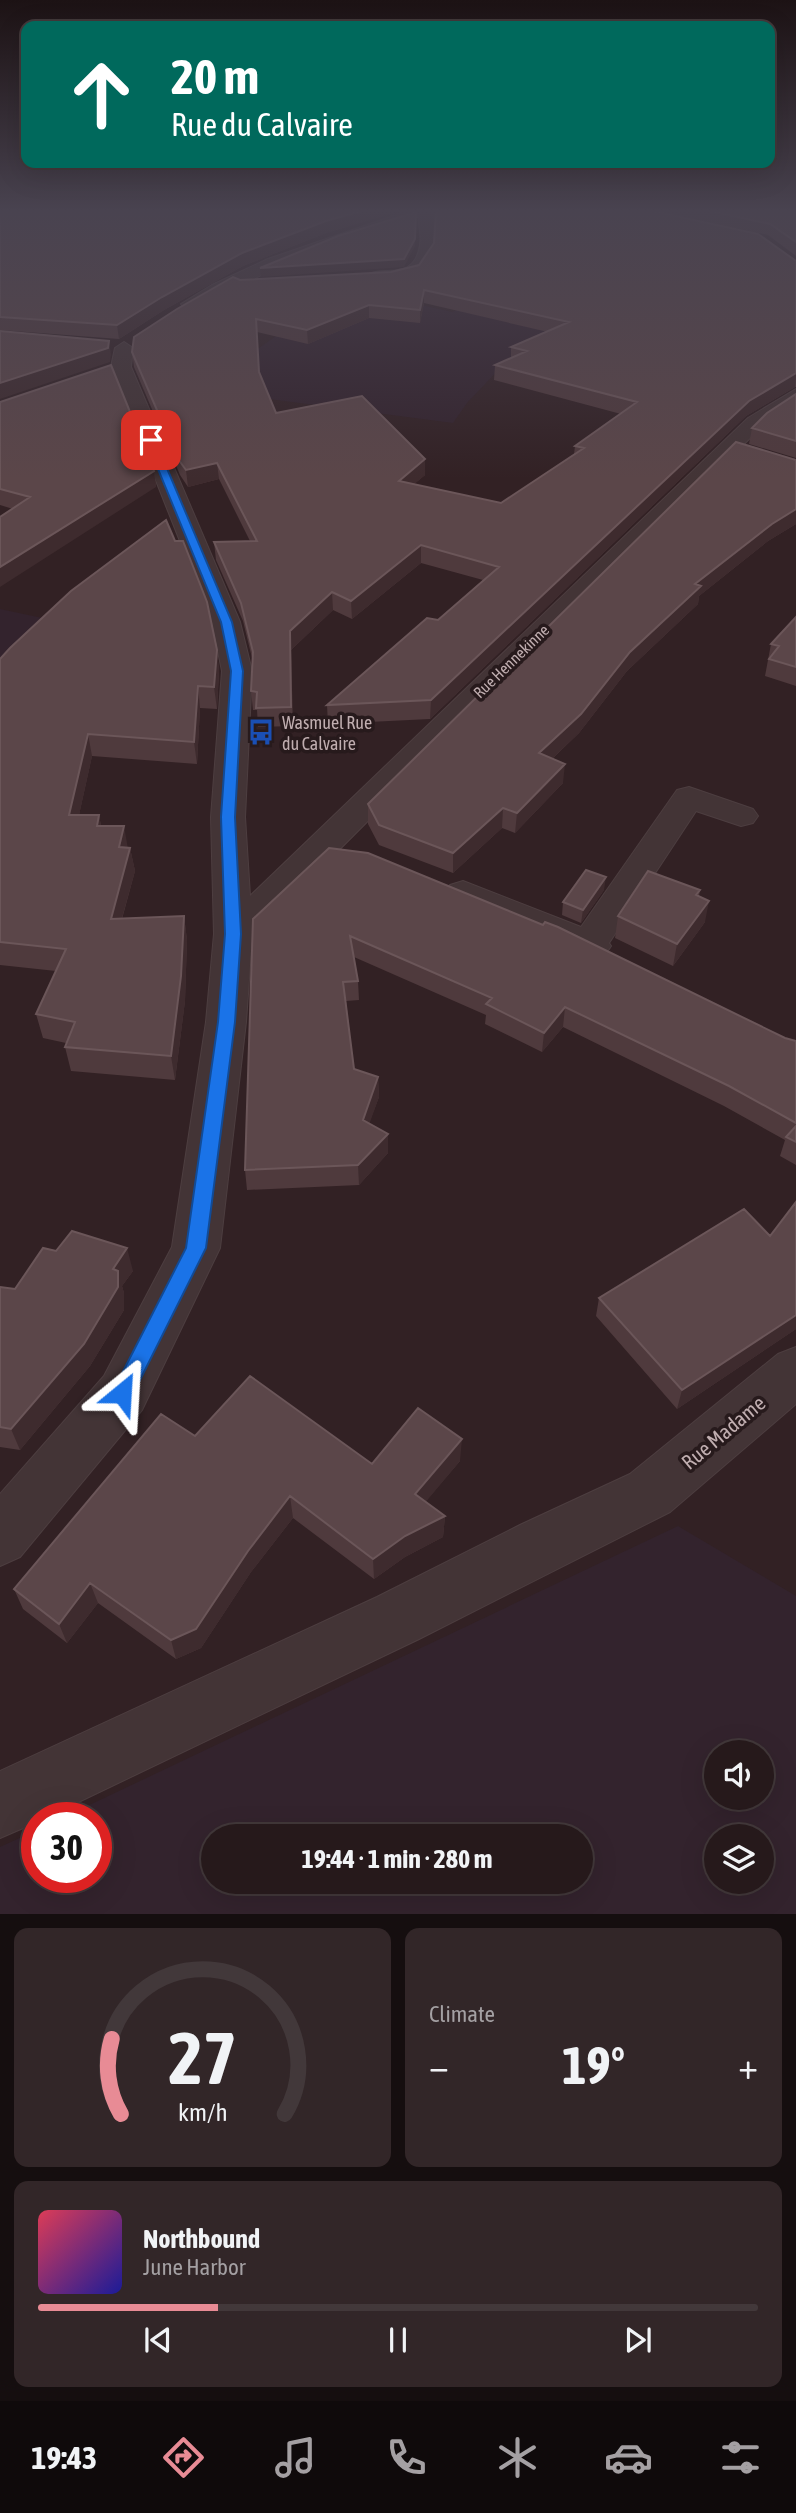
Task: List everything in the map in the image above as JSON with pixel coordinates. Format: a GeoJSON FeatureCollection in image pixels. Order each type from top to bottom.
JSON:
{"type":"FeatureCollection","features":[{"type":"Feature","properties":{"kind":"street"},"geometry":{"type":"LineString","coordinates":[[180,310],[197,300]]}},
{"type":"Feature","properties":{"kind":"street"},"geometry":{"type":"LineString","coordinates":[[0,1536],[122,1393],[196,1248],[226,1022],[233,934],[228,817],[237,671],[226,622],[119,355]]}},
{"type":"Feature","properties":{"kind":"street","name":"Rue Hennekinne"},"geometry":{"type":"LineString","coordinates":[[233,934],[328,840],[740,451],[755,422],[796,395]]}},
{"type":"Feature","properties":{"kind":"street"},"geometry":{"type":"LineString","coordinates":[[589,944],[689,797],[741,816]]}},
{"type":"Feature","properties":{"kind":"street"},"geometry":{"type":"LineString","coordinates":[[328,840],[367,855]]}},
{"type":"Feature","properties":{"kind":"street"},"geometry":{"type":"LineString","coordinates":[[430,880],[625,961]]}},
{"type":"Feature","properties":{"kind":"street","name":"Rue Madame"},"geometry":{"type":"LineString","coordinates":[[0,1805],[398,1618],[540,1545],[650,1493],[796,1371]]}},
{"type":"Feature","properties":{"kind":"shaded area"},"geometry":{"type":"Polygon","coordinates":[[[482,300],[541,300],[615,311],[502,366],[467,403],[453,423],[269,399],[252,353],[306,315],[407,302],[452,312],[482,300]]]}},
{"type":"Feature","properties":{"kind":"shaded area"},"geometry":{"type":"Polygon","coordinates":[[[0,609],[52,620],[0,679],[0,609]]]}},
{"type":"Feature","properties":{"kind":"shaded area"},"geometry":{"type":"Polygon","coordinates":[[[678,1526],[796,1596],[796,1914],[0,1914],[0,1847],[21,1837],[21,1893],[112,1893],[112,1802],[96,1802],[678,1526]]]}},
{"type":"Feature","properties":{"kind":"building"},"geometry":{"type":"Polygon","coordinates":[[[0,300],[157,300],[117,325],[0,317],[0,300]]]}},
{"type":"Feature","properties":{"kind":"building"},"geometry":{"type":"Polygon","coordinates":[[[192,300],[422,300],[420,310],[369,305],[307,330],[256,319],[259,372],[276,413],[362,396],[425,459],[399,481],[501,503],[584,448],[575,446],[637,402],[495,365],[527,351],[511,347],[569,322],[471,300],[796,300],[796,373],[749,401],[431,700],[327,705],[427,618],[438,620],[499,567],[421,545],[351,601],[332,592],[290,631],[291,707],[256,708],[257,692],[251,691],[253,652],[241,603],[214,542],[257,541],[217,463],[186,470],[178,459],[132,352],[134,337],[192,300]]]}},
{"type":"Feature","properties":{"kind":"building"},"geometry":{"type":"Polygon","coordinates":[[[0,331],[109,341],[108,348],[0,383],[0,331]]]}},
{"type":"Feature","properties":{"kind":"building"},"geometry":{"type":"Polygon","coordinates":[[[111,365],[154,471],[0,567],[0,517],[30,497],[0,489],[0,402],[111,365]]]}},
{"type":"Feature","properties":{"kind":"building"},"geometry":{"type":"Polygon","coordinates":[[[796,394],[796,441],[752,428],[767,413],[796,394]]]}},
{"type":"Feature","properties":{"kind":"building"},"geometry":{"type":"Polygon","coordinates":[[[736,442],[796,460],[796,509],[772,524],[695,584],[701,586],[630,652],[581,714],[539,753],[565,764],[517,813],[503,808],[453,853],[379,825],[368,804],[736,442]]]}},
{"type":"Feature","properties":{"kind":"building"},"geometry":{"type":"Polygon","coordinates":[[[166,520],[175,541],[183,541],[207,602],[217,650],[214,687],[198,686],[194,742],[88,734],[69,815],[99,815],[97,826],[124,826],[119,847],[130,848],[111,919],[184,916],[181,976],[171,1056],[65,1047],[75,1022],[36,1014],[66,949],[0,942],[0,659],[71,591],[166,520]]]}},
{"type":"Feature","properties":{"kind":"building"},"geometry":{"type":"Polygon","coordinates":[[[796,617],[796,667],[769,659],[779,646],[771,644],[796,617]]]}},
{"type":"Feature","properties":{"kind":"building"},"geometry":{"type":"Polygon","coordinates":[[[329,848],[368,853],[543,925],[545,922],[558,927],[796,1041],[796,1123],[729,1086],[565,1007],[544,1033],[486,1004],[492,998],[350,936],[358,981],[343,982],[354,1069],[378,1077],[363,1120],[388,1134],[358,1165],[245,1170],[253,919],[329,848]]]}},
{"type":"Feature","properties":{"kind":"building"},"geometry":{"type":"Polygon","coordinates":[[[586,870],[606,877],[583,910],[563,902],[586,870]]]}},
{"type":"Feature","properties":{"kind":"building"},"geometry":{"type":"Polygon","coordinates":[[[648,871],[700,890],[696,895],[709,901],[677,944],[618,916],[648,871]]]}},
{"type":"Feature","properties":{"kind":"building"},"geometry":{"type":"Polygon","coordinates":[[[796,1126],[796,1142],[786,1137],[796,1126]]]}},
{"type":"Feature","properties":{"kind":"building"},"geometry":{"type":"Polygon","coordinates":[[[796,1202],[796,1315],[682,1390],[599,1298],[744,1209],[770,1236],[796,1202]]]}},
{"type":"Feature","properties":{"kind":"building"},"geometry":{"type":"Polygon","coordinates":[[[72,1231],[127,1248],[113,1269],[118,1271],[118,1287],[84,1344],[11,1429],[0,1427],[0,1287],[15,1289],[43,1248],[56,1251],[72,1231]]]}},
{"type":"Feature","properties":{"kind":"building"},"geometry":{"type":"Polygon","coordinates":[[[250,1376],[372,1464],[418,1408],[462,1439],[415,1494],[445,1516],[405,1536],[373,1559],[290,1496],[248,1551],[196,1629],[171,1640],[90,1583],[59,1624],[14,1589],[161,1414],[195,1436],[250,1376]]]}},
{"type":"Feature","properties":{"kind":"place","name":"Wasmuel Rue du Calvaire"},"geometry":{"type":"Point","coordinates":[261,732]}},
{"type":"Feature","properties":{"kind":"route"},"geometry":{"type":"LineString","coordinates":[[122,1393],[196,1248],[226,1022],[233,934],[228,817],[237,671],[226,622],[151,440]]}}]}
